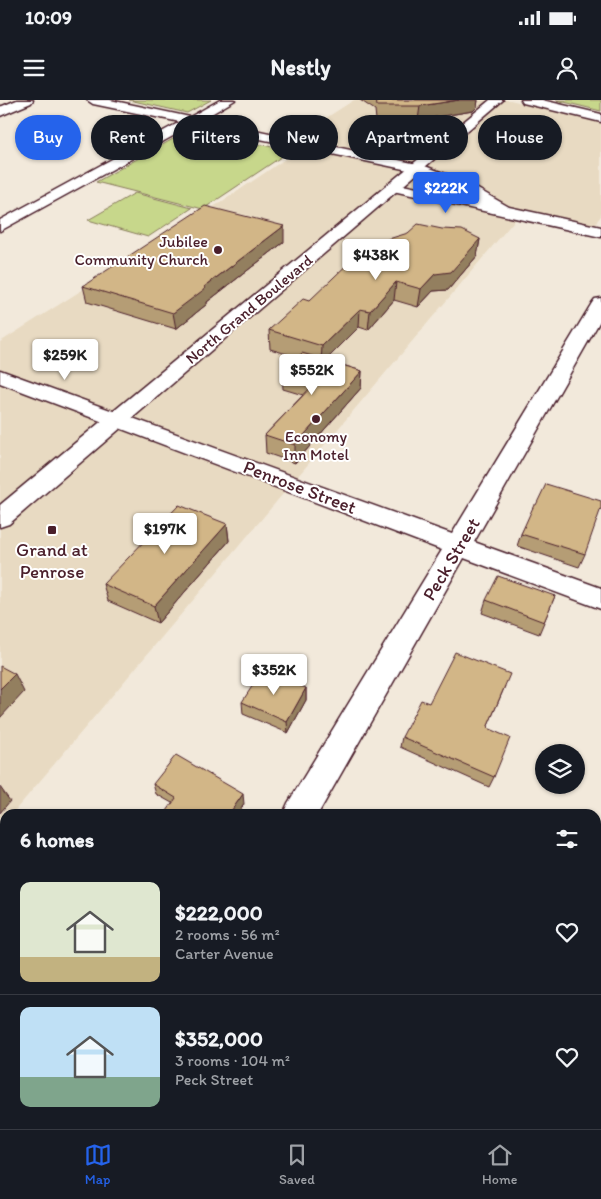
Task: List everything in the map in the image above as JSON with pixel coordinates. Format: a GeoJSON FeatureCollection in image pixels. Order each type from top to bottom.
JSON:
{"type":"FeatureCollection","features":[{"type":"Feature","properties":{"kind":"street"},"geometry":{"type":"LineString","coordinates":[[0,112],[27,100]]}},
{"type":"Feature","properties":{"kind":"street"},"geometry":{"type":"LineString","coordinates":[[93,100],[173,116]]}},
{"type":"Feature","properties":{"kind":"street"},"geometry":{"type":"LineString","coordinates":[[201,115],[229,100]]}},
{"type":"Feature","properties":{"kind":"street","name":"North Grand Boulevard"},"geometry":{"type":"LineString","coordinates":[[0,518],[497,100]]}},
{"type":"Feature","properties":{"kind":"street"},"geometry":{"type":"LineString","coordinates":[[527,100],[601,118]]}},
{"type":"Feature","properties":{"kind":"street"},"geometry":{"type":"LineString","coordinates":[[0,226],[173,130]]}},
{"type":"Feature","properties":{"kind":"street"},"geometry":{"type":"LineString","coordinates":[[259,134],[416,168],[457,183],[504,211]]}},
{"type":"Feature","properties":{"kind":"street"},"geometry":{"type":"LineString","coordinates":[[393,187],[601,232]]}},
{"type":"Feature","properties":{"kind":"street","name":"Peck Street"},"geometry":{"type":"LineString","coordinates":[[303,809],[601,303]]}},
{"type":"Feature","properties":{"kind":"street","name":"Penrose Street"},"geometry":{"type":"LineString","coordinates":[[0,376],[601,599]]}},
{"type":"Feature","properties":{"kind":"shaded area"},"geometry":{"type":"Polygon","coordinates":[[[354,100],[510,100],[601,123],[601,216],[597,221],[595,231],[519,215],[16,809],[0,809],[0,342],[229,197],[284,160],[338,160],[338,115],[331,115],[354,100]]]}},
{"type":"Feature","properties":{"kind":"green space"},"geometry":{"type":"Polygon","coordinates":[[[129,100],[211,100],[187,113],[129,100]]]}},
{"type":"Feature","properties":{"kind":"green space"},"geometry":{"type":"Polygon","coordinates":[[[556,100],[601,100],[601,111],[556,100]]]}},
{"type":"Feature","properties":{"kind":"green space"},"geometry":{"type":"Polygon","coordinates":[[[173,139],[173,160],[259,160],[259,144],[269,146],[269,160],[276,160],[203,209],[96,182],[135,160],[163,160],[163,145],[173,139]]]}},
{"type":"Feature","properties":{"kind":"green space"},"geometry":{"type":"Polygon","coordinates":[[[135,193],[192,208],[148,237],[88,220],[135,193]]]}},
{"type":"Feature","properties":{"kind":"building"},"geometry":{"type":"Polygon","coordinates":[[[376,100],[459,100],[420,106],[377,106],[376,100]]]}},
{"type":"Feature","properties":{"kind":"building"},"geometry":{"type":"Polygon","coordinates":[[[205,206],[284,226],[173,313],[83,286],[205,206]]]}},
{"type":"Feature","properties":{"kind":"building"},"geometry":{"type":"Polygon","coordinates":[[[418,224],[442,229],[462,230],[480,239],[451,272],[435,274],[421,289],[396,282],[370,311],[360,309],[322,346],[269,330],[303,299],[309,301],[357,255],[386,262],[382,241],[408,233],[418,224]]]}},
{"type":"Feature","properties":{"kind":"building"},"geometry":{"type":"Polygon","coordinates":[[[302,353],[362,371],[295,445],[265,435],[316,382],[282,372],[302,353]]]}},
{"type":"Feature","properties":{"kind":"building"},"geometry":{"type":"Polygon","coordinates":[[[546,484],[601,501],[601,508],[585,554],[521,534],[546,484]]]}},
{"type":"Feature","properties":{"kind":"building"},"geometry":{"type":"Polygon","coordinates":[[[179,505],[227,524],[154,606],[103,584],[179,505]]]}},
{"type":"Feature","properties":{"kind":"building"},"geometry":{"type":"Polygon","coordinates":[[[498,576],[555,596],[544,622],[486,600],[498,576]]]}},
{"type":"Feature","properties":{"kind":"building"},"geometry":{"type":"Polygon","coordinates":[[[455,652],[510,674],[487,728],[510,738],[494,777],[402,737],[421,700],[429,703],[455,652]]]}},
{"type":"Feature","properties":{"kind":"building"},"geometry":{"type":"Polygon","coordinates":[[[0,666],[15,674],[0,689],[0,666]]]}},
{"type":"Feature","properties":{"kind":"building"},"geometry":{"type":"Polygon","coordinates":[[[262,671],[306,688],[287,722],[242,702],[262,671]]]}},
{"type":"Feature","properties":{"kind":"building"},"geometry":{"type":"Polygon","coordinates":[[[176,755],[243,794],[232,809],[168,809],[176,798],[153,784],[176,755]]]}},
{"type":"Feature","properties":{"kind":"place","name":"Jubilee Community Church"},"geometry":{"type":"Point","coordinates":[218,250]}},
{"type":"Feature","properties":{"kind":"place","name":"Economy Inn Motel"},"geometry":{"type":"Point","coordinates":[316,419]}},
{"type":"Feature","properties":{"kind":"place","name":"Grand at Penrose"},"geometry":{"type":"Point","coordinates":[52,530]}}]}
